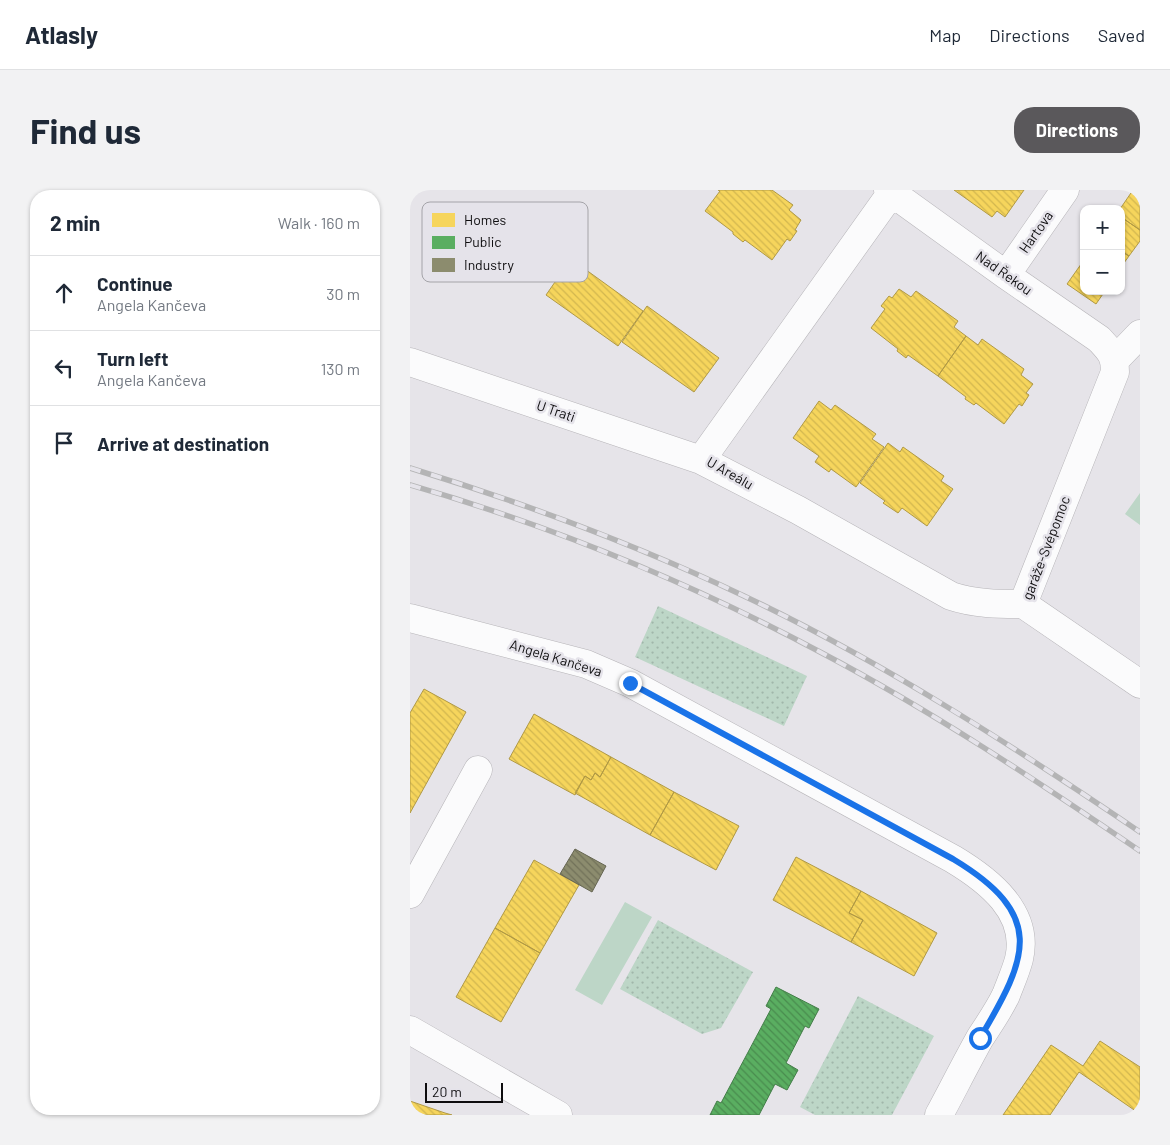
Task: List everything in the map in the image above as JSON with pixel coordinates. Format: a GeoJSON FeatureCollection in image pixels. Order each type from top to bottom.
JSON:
{"type":"FeatureCollection","features":[{"type":"Feature","properties":{"kind":"street","name":"Hartova"},"geometry":{"type":"LineString","coordinates":[[1006,275],[1065,190]]}},
{"type":"Feature","properties":{"kind":"street","name":"Nad Řekou"},"geometry":{"type":"LineString","coordinates":[[890,191],[1006,275],[1099,339],[1110,350],[1115,360]]}},
{"type":"Feature","properties":{"kind":"street","name":"U Areálu"},"geometry":{"type":"LineString","coordinates":[[890,191],[701,460],[798,510],[951,596],[967,602],[984,604],[1023,604]]}},
{"type":"Feature","properties":{"kind":"street"},"geometry":{"type":"LineString","coordinates":[[1115,360],[1140,334]]}},
{"type":"Feature","properties":{"kind":"street","name":"garáže-Svépomoc"},"geometry":{"type":"LineString","coordinates":[[1115,360],[1115,372],[1023,604],[1140,684]]}},
{"type":"Feature","properties":{"kind":"street","name":"U Trati"},"geometry":{"type":"LineString","coordinates":[[410,362],[701,460]]}},
{"type":"Feature","properties":{"kind":"street","name":"Angela Kančeva"},"geometry":{"type":"LineString","coordinates":[[410,618],[586,664],[630,683],[944,854],[972,870],[990,884],[1002,897],[1018,923],[1019,960],[1005,996],[939,1115]]}},
{"type":"Feature","properties":{"kind":"street"},"geometry":{"type":"LineString","coordinates":[[410,894],[478,770]]}},
{"type":"Feature","properties":{"kind":"street"},"geometry":{"type":"LineString","coordinates":[[410,1030],[558,1115]]}},
{"type":"Feature","properties":{"kind":"green space"},"geometry":{"type":"Polygon","coordinates":[[[1140,493],[1140,525],[1125,514],[1140,493]]]}},
{"type":"Feature","properties":{"kind":"green space"},"geometry":{"type":"Polygon","coordinates":[[[658,606],[807,676],[784,726],[635,657],[658,606]]]}},
{"type":"Feature","properties":{"kind":"green space"},"geometry":{"type":"Polygon","coordinates":[[[625,902],[652,917],[602,1005],[575,990],[625,902]]]}},
{"type":"Feature","properties":{"kind":"green space"},"geometry":{"type":"Polygon","coordinates":[[[658,920],[753,972],[721,1028],[702,1034],[620,989],[658,920]]]}},
{"type":"Feature","properties":{"kind":"green space"},"geometry":{"type":"Polygon","coordinates":[[[858,996],[934,1036],[892,1115],[815,1115],[800,1107],[858,996]]]}},
{"type":"Feature","properties":{"kind":"building: Homes"},"geometry":{"type":"Polygon","coordinates":[[[718,190],[772,190],[793,205],[789,210],[801,220],[795,230],[797,231],[790,241],[787,239],[772,260],[745,240],[743,242],[705,211],[720,191],[718,190]]]}},
{"type":"Feature","properties":{"kind":"building: Homes"},"geometry":{"type":"Polygon","coordinates":[[[954,190],[1024,190],[1005,217],[997,211],[992,217],[954,190]]]}},
{"type":"Feature","properties":{"kind":"building: Homes"},"geometry":{"type":"Polygon","coordinates":[[[1133,190],[1140,195],[1140,230],[1125,220],[1125,205],[1123,205],[1133,190]]]}},
{"type":"Feature","properties":{"kind":"building: Homes"},"geometry":{"type":"Polygon","coordinates":[[[1125,220],[1140,230],[1140,241],[1129,256],[1125,254],[1125,220]]]}},
{"type":"Feature","properties":{"kind":"building: Homes"},"geometry":{"type":"Polygon","coordinates":[[[1125,254],[1129,256],[1125,262],[1125,254]]]}},
{"type":"Feature","properties":{"kind":"building: Homes"},"geometry":{"type":"Polygon","coordinates":[[[1080,266],[1080,293],[1067,284],[1080,266]]]}},
{"type":"Feature","properties":{"kind":"building: Homes"},"geometry":{"type":"Polygon","coordinates":[[[588,271],[643,311],[618,346],[546,295],[555,282],[588,282],[588,271]]]}},
{"type":"Feature","properties":{"kind":"building: Homes"},"geometry":{"type":"Polygon","coordinates":[[[899,289],[911,297],[916,291],[958,321],[954,327],[966,336],[938,376],[908,355],[906,358],[897,351],[898,349],[871,328],[885,309],[881,306],[889,296],[892,298],[899,289]]]}},
{"type":"Feature","properties":{"kind":"building: Homes"},"geometry":{"type":"Polygon","coordinates":[[[1083,295],[1102,295],[1096,304],[1083,295]]]}},
{"type":"Feature","properties":{"kind":"building: Homes"},"geometry":{"type":"Polygon","coordinates":[[[647,306],[719,358],[694,392],[622,342],[647,306]]]}},
{"type":"Feature","properties":{"kind":"building: Homes"},"geometry":{"type":"Polygon","coordinates":[[[966,336],[978,345],[982,339],[1024,369],[1021,375],[1033,384],[1026,393],[1029,395],[1022,406],[1019,404],[1004,424],[976,403],[974,405],[965,399],[966,397],[938,376],[966,336]]]}},
{"type":"Feature","properties":{"kind":"building: Homes"},"geometry":{"type":"Polygon","coordinates":[[[819,401],[831,410],[835,405],[876,434],[872,439],[884,447],[856,487],[831,469],[829,472],[815,462],[819,456],[793,438],[819,401]]]}},
{"type":"Feature","properties":{"kind":"building: Homes"},"geometry":{"type":"Polygon","coordinates":[[[888,443],[900,452],[903,447],[944,476],[941,481],[953,489],[927,526],[902,508],[898,513],[860,483],[888,443]]]}},
{"type":"Feature","properties":{"kind":"building: Homes"},"geometry":{"type":"Polygon","coordinates":[[[424,689],[466,712],[410,813],[410,713],[424,689]]]}},
{"type":"Feature","properties":{"kind":"building: Homes"},"geometry":{"type":"Polygon","coordinates":[[[534,714],[611,757],[600,777],[595,773],[591,780],[585,776],[575,795],[509,759],[534,714]]]}},
{"type":"Feature","properties":{"kind":"building: Homes"},"geometry":{"type":"Polygon","coordinates":[[[611,757],[674,792],[650,835],[575,793],[585,776],[591,780],[595,773],[600,777],[611,757]]]}},
{"type":"Feature","properties":{"kind":"building: Homes"},"geometry":{"type":"Polygon","coordinates":[[[674,792],[739,826],[716,870],[650,835],[674,792]]]}},
{"type":"Feature","properties":{"kind":"building: Homes"},"geometry":{"type":"Polygon","coordinates":[[[796,857],[861,891],[849,913],[863,920],[851,942],[773,900],[796,857]]]}},
{"type":"Feature","properties":{"kind":"building: Homes"},"geometry":{"type":"Polygon","coordinates":[[[534,860],[579,885],[540,953],[495,928],[534,860]]]}},
{"type":"Feature","properties":{"kind":"building: Homes"},"geometry":{"type":"Polygon","coordinates":[[[861,891],[937,933],[914,976],[851,942],[863,920],[849,913],[861,891]]]}},
{"type":"Feature","properties":{"kind":"building: Homes"},"geometry":{"type":"Polygon","coordinates":[[[495,928],[540,953],[501,1022],[456,997],[495,928]]]}},
{"type":"Feature","properties":{"kind":"building: Homes"},"geometry":{"type":"Polygon","coordinates":[[[1100,1041],[1140,1067],[1140,1114],[1079,1072],[1050,1115],[1003,1115],[1051,1045],[1083,1066],[1100,1041]]]}},
{"type":"Feature","properties":{"kind":"building: Homes"},"geometry":{"type":"Polygon","coordinates":[[[410,1101],[445,1113],[452,1115],[410,1115],[410,1101]]]}},
{"type":"Feature","properties":{"kind":"building: Public"},"geometry":{"type":"Polygon","coordinates":[[[776,987],[819,1009],[809,1028],[805,1026],[786,1063],[798,1070],[787,1090],[775,1084],[759,1115],[710,1115],[717,1101],[721,1103],[771,1009],[766,1006],[776,987]]]}},
{"type":"Feature","properties":{"kind":"building: Industry"},"geometry":{"type":"Polygon","coordinates":[[[575,849],[606,866],[592,892],[560,874],[575,849]]]}},
{"type":"Feature","properties":{"kind":"railway"},"geometry":{"type":"LineString","coordinates":[[410,468],[538,510],[580,526],[663,559],[744,596],[847,649],[946,706],[1140,832]]}},
{"type":"Feature","properties":{"kind":"railway"},"geometry":{"type":"LineString","coordinates":[[410,485],[516,519],[620,558],[773,627],[863,675],[944,723],[1140,851]]}},
{"type":"Feature","properties":{"kind":"route"},"geometry":{"type":"LineString","coordinates":[[630,683],[953,859],[972,870],[990,884],[1002,897],[1018,923],[1020,947],[1019,960],[1005,996],[980,1038]]}}]}
